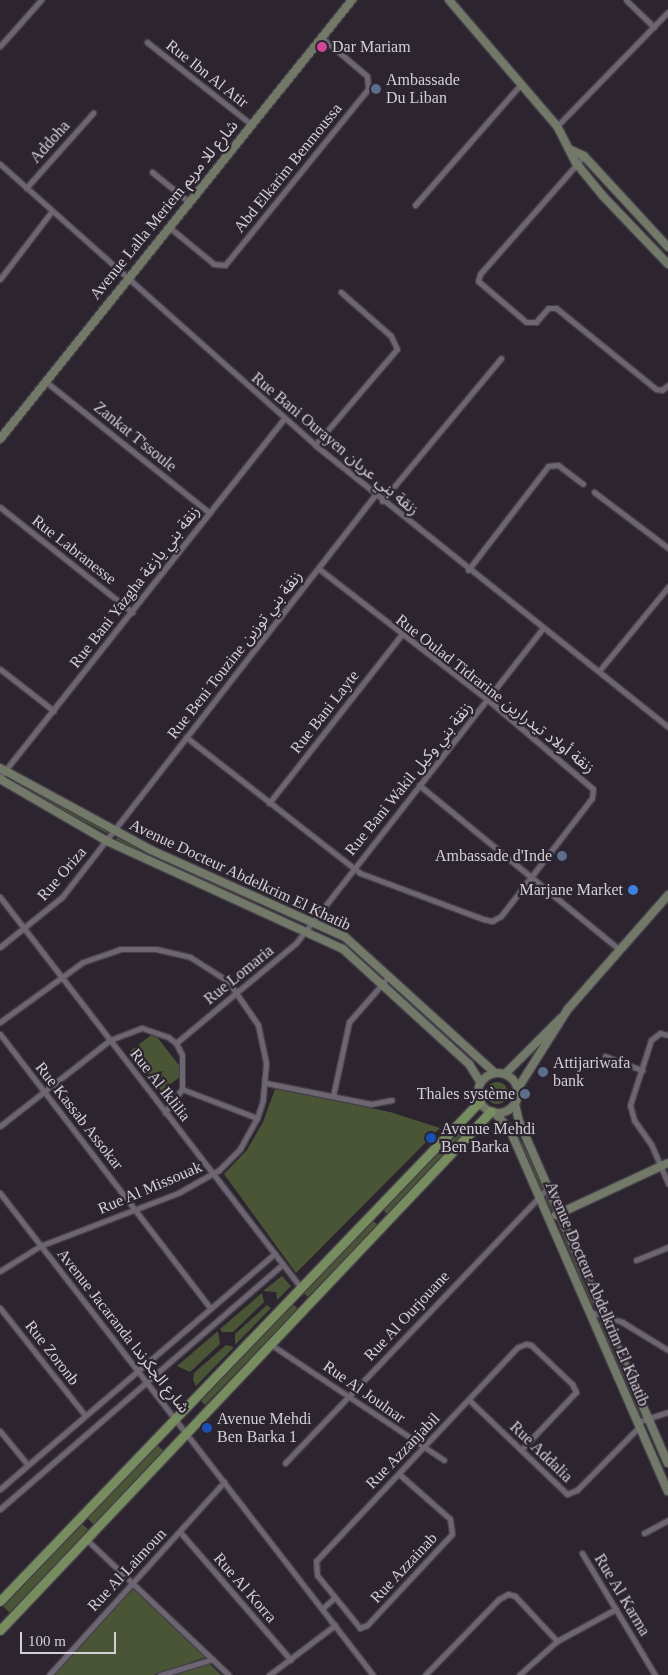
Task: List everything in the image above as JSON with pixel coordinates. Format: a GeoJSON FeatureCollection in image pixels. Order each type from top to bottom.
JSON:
{"type":"FeatureCollection","features":[{"type":"Feature","properties":{"kind":"main road","name":"Avenue Lalla Meriem شارع للا مريم"},"geometry":{"type":"LineString","coordinates":[[0,439],[126,279],[352,0]]}},
{"type":"Feature","properties":{"kind":"main road"},"geometry":{"type":"LineString","coordinates":[[449,0],[557,126],[576,163],[642,240],[668,264]]}},
{"type":"Feature","properties":{"kind":"main road"},"geometry":{"type":"LineString","coordinates":[[571,150],[584,156],[668,247]]}},
{"type":"Feature","properties":{"kind":"main road","name":"Avenue Docteur Abdelkrim El Khatib"},"geometry":{"type":"LineString","coordinates":[[1,774],[115,832],[313,921],[351,941],[495,1073]]}},
{"type":"Feature","properties":{"kind":"main road","name":"Avenue Docteur Abdelkrim El Khatib"},"geometry":{"type":"LineString","coordinates":[[1,774],[107,841],[343,949],[469,1064],[481,1083]]}},
{"type":"Feature","properties":{"kind":"main road"},"geometry":{"type":"LineString","coordinates":[[505,1074],[562,1017],[668,895]]}},
{"type":"Feature","properties":{"kind":"main road"},"geometry":{"type":"LineString","coordinates":[[562,1017],[518,1088],[515,1104],[519,1121],[668,1463]]}},
{"type":"Feature","properties":{"kind":"main road"},"geometry":{"type":"LineString","coordinates":[[0,1601],[480,1101],[481,1083],[495,1073],[505,1074],[514,1079],[518,1088]]}},
{"type":"Feature","properties":{"kind":"main road"},"geometry":{"type":"LineString","coordinates":[[480,1101],[492,1112]]}},
{"type":"Feature","properties":{"kind":"main road"},"geometry":{"type":"LineString","coordinates":[[0,1630],[492,1112],[506,1111],[515,1104]]}},
{"type":"Feature","properties":{"kind":"main road","name":"Avenue Docteur Abdelkrim El Khatib"},"geometry":{"type":"LineString","coordinates":[[492,1112],[507,1125],[540,1195],[668,1491]]}},
{"type":"Feature","properties":{"kind":"main road"},"geometry":{"type":"LineString","coordinates":[[549,1218],[664,1165]]}},
{"type":"Feature","properties":{"kind":"street"},"geometry":{"type":"LineString","coordinates":[[0,46],[41,0]]}},
{"type":"Feature","properties":{"kind":"street"},"geometry":{"type":"LineString","coordinates":[[626,0],[654,26]]}},
{"type":"Feature","properties":{"kind":"street"},"geometry":{"type":"LineString","coordinates":[[557,126],[668,12]]}},
{"type":"Feature","properties":{"kind":"street","name":"Abd Elkarim Benmoussa"},"geometry":{"type":"LineString","coordinates":[[169,227],[214,264],[225,265],[368,90],[367,76],[322,38]]}},
{"type":"Feature","properties":{"kind":"street","name":"Rue Ibn Al Atir"},"geometry":{"type":"LineString","coordinates":[[148,42],[251,124]]}},
{"type":"Feature","properties":{"kind":"street"},"geometry":{"type":"LineString","coordinates":[[415,205],[521,84]]}},
{"type":"Feature","properties":{"kind":"street","name":"Addoha"},"geometry":{"type":"LineString","coordinates":[[26,188],[93,113]]}},
{"type":"Feature","properties":{"kind":"street"},"geometry":{"type":"LineString","coordinates":[[584,156],[480,274],[478,281],[526,322],[536,322],[548,308],[556,308],[656,390],[662,390],[668,385]]}},
{"type":"Feature","properties":{"kind":"street","name":"Rue Bani Ourayen زنقة بني عريان"},"geometry":{"type":"LineString","coordinates":[[0,164],[51,212],[284,419],[468,570],[668,727]]}},
{"type":"Feature","properties":{"kind":"street"},"geometry":{"type":"LineString","coordinates":[[152,172],[189,202]]}},
{"type":"Feature","properties":{"kind":"street"},"geometry":{"type":"LineString","coordinates":[[0,279],[51,212]]}},
{"type":"Feature","properties":{"kind":"street"},"geometry":{"type":"LineString","coordinates":[[315,445],[397,349],[391,336],[341,292]]}},
{"type":"Feature","properties":{"kind":"street"},"geometry":{"type":"LineString","coordinates":[[382,501],[501,358]]}},
{"type":"Feature","properties":{"kind":"street","name":"Zankat T'ssoule"},"geometry":{"type":"LineString","coordinates":[[45,381],[210,513]]}},
{"type":"Feature","properties":{"kind":"street","name":"Rue Bani Yazgha زنقة بني يازغة"},"geometry":{"type":"LineString","coordinates":[[1,774],[54,711],[284,419]]}},
{"type":"Feature","properties":{"kind":"street"},"geometry":{"type":"LineString","coordinates":[[468,570],[548,466],[558,465],[583,484]]}},
{"type":"Feature","properties":{"kind":"street"},"geometry":{"type":"LineString","coordinates":[[594,492],[668,548]]}},
{"type":"Feature","properties":{"kind":"street","name":"Rue Beni Touzine زنقة بني توزين"},"geometry":{"type":"LineString","coordinates":[[115,832],[186,737],[375,495]]}},
{"type":"Feature","properties":{"kind":"street","name":"Rue Labranesse"},"geometry":{"type":"LineString","coordinates":[[0,508],[132,612]]}},
{"type":"Feature","properties":{"kind":"street","name":"Rue Oulad Tidrarine زنقة أولاد تيدرارين"},"geometry":{"type":"LineString","coordinates":[[186,737],[354,868],[374,880],[492,921],[501,916],[531,874],[592,798],[593,791],[589,784],[488,700],[401,636],[319,569]]}},
{"type":"Feature","properties":{"kind":"street"},"geometry":{"type":"LineString","coordinates":[[598,671],[668,587]]}},
{"type":"Feature","properties":{"kind":"street","name":"Rue Bani Wakil زنقة بني وكيل"},"geometry":{"type":"LineString","coordinates":[[313,921],[543,628]]}},
{"type":"Feature","properties":{"kind":"street","name":"Rue Bani Layte"},"geometry":{"type":"LineString","coordinates":[[269,803],[401,636]]}},
{"type":"Feature","properties":{"kind":"street"},"geometry":{"type":"LineString","coordinates":[[0,668],[54,711]]}},
{"type":"Feature","properties":{"kind":"street"},"geometry":{"type":"LineString","coordinates":[[419,785],[531,874],[620,950]]}},
{"type":"Feature","properties":{"kind":"street","name":"Rue Oriza"},"geometry":{"type":"LineString","coordinates":[[0,947],[57,902],[115,832]]}},
{"type":"Feature","properties":{"kind":"street","name":"Rue Al Iklilia"},"geometry":{"type":"LineString","coordinates":[[0,898],[301,1288]]}},
{"type":"Feature","properties":{"kind":"street","name":"Rue Lomaria"},"geometry":{"type":"LineString","coordinates":[[176,1043],[286,953],[313,921]]}},
{"type":"Feature","properties":{"kind":"street","name":"Rue Al Missouak"},"geometry":{"type":"LineString","coordinates":[[0,1022],[83,962],[107,952],[156,949],[206,964],[238,991],[252,1012],[262,1039],[266,1083],[257,1118],[240,1149],[213,1174],[178,1192],[40,1246],[0,1271]]}},
{"type":"Feature","properties":{"kind":"street"},"geometry":{"type":"LineString","coordinates":[[333,1096],[349,1022],[390,975]]}},
{"type":"Feature","properties":{"kind":"street"},"geometry":{"type":"LineString","coordinates":[[0,1126],[110,1040],[142,1028],[161,1033],[176,1043],[184,1068],[182,1089],[165,1112]]}},
{"type":"Feature","properties":{"kind":"street"},"geometry":{"type":"LineString","coordinates":[[668,1035],[660,1033],[651,1040],[631,1111],[664,1165],[668,1183]]}},
{"type":"Feature","properties":{"kind":"street","name":"Rue Kassab Assokar"},"geometry":{"type":"LineString","coordinates":[[0,1034],[210,1308]]}},
{"type":"Feature","properties":{"kind":"street"},"geometry":{"type":"LineString","coordinates":[[605,1056],[642,1070]]}},
{"type":"Feature","properties":{"kind":"street"},"geometry":{"type":"LineString","coordinates":[[266,1083],[371,1104],[392,1100]]}},
{"type":"Feature","properties":{"kind":"street"},"geometry":{"type":"LineString","coordinates":[[182,1089],[257,1118]]}},
{"type":"Feature","properties":{"kind":"street","name":"Rue Al Ourjouane"},"geometry":{"type":"LineString","coordinates":[[284,1463],[549,1187]]}},
{"type":"Feature","properties":{"kind":"street","name":"Avenue Jacaranda شارع الجكرندا"},"geometry":{"type":"LineString","coordinates":[[0,1193],[373,1675]]}},
{"type":"Feature","properties":{"kind":"street"},"geometry":{"type":"LineString","coordinates":[[636,1260],[668,1247]]}},
{"type":"Feature","properties":{"kind":"street"},"geometry":{"type":"LineString","coordinates":[[0,1489],[84,1414],[274,1253]]}},
{"type":"Feature","properties":{"kind":"street"},"geometry":{"type":"LineString","coordinates":[[0,1509],[283,1264]]}},
{"type":"Feature","properties":{"kind":"street","name":"Rue Zoronb"},"geometry":{"type":"LineString","coordinates":[[0,1308],[84,1414]]}},
{"type":"Feature","properties":{"kind":"street"},"geometry":{"type":"LineString","coordinates":[[589,1312],[622,1322],[668,1350]]}},
{"type":"Feature","properties":{"kind":"street","name":"Rue Al Joulnar"},"geometry":{"type":"LineString","coordinates":[[270,1344],[423,1448],[444,1460]]}},
{"type":"Feature","properties":{"kind":"street","name":"Rue Azzanjabil"},"geometry":{"type":"LineString","coordinates":[[334,1598],[317,1575],[314,1566],[317,1558],[518,1347],[531,1345],[576,1390],[574,1398],[521,1450]]}},
{"type":"Feature","properties":{"kind":"street","name":"Rue Addalia"},"geometry":{"type":"LineString","coordinates":[[469,1400],[569,1495],[638,1424]]}},
{"type":"Feature","properties":{"kind":"street"},"geometry":{"type":"LineString","coordinates":[[638,1424],[648,1418],[668,1412]]}},
{"type":"Feature","properties":{"kind":"street"},"geometry":{"type":"LineString","coordinates":[[0,1431],[27,1464]]}},
{"type":"Feature","properties":{"kind":"street","name":"Rue Azzainab"},"geometry":{"type":"LineString","coordinates":[[334,1598],[354,1624],[363,1628],[452,1534],[450,1519],[398,1474]]}},
{"type":"Feature","properties":{"kind":"street","name":"Rue Al Laimoun"},"geometry":{"type":"LineString","coordinates":[[49,1675],[224,1482]]}},
{"type":"Feature","properties":{"kind":"street"},"geometry":{"type":"LineString","coordinates":[[644,1533],[668,1520]]}},
{"type":"Feature","properties":{"kind":"street","name":"Rue Al Korra"},"geometry":{"type":"LineString","coordinates":[[180,1532],[290,1660]]}},
{"type":"Feature","properties":{"kind":"street"},"geometry":{"type":"LineString","coordinates":[[86,1539],[229,1675]]}},
{"type":"Feature","properties":{"kind":"street","name":"Rue Al Karma"},"geometry":{"type":"LineString","coordinates":[[582,1553],[655,1675]]}},
{"type":"Feature","properties":{"kind":"street"},"geometry":{"type":"LineString","coordinates":[[425,1675],[498,1599],[508,1594],[515,1596],[557,1642]]}},
{"type":"Feature","properties":{"kind":"street"},"geometry":{"type":"LineString","coordinates":[[322,1608],[334,1598]]}},
{"type":"Feature","properties":{"kind":"street"},"geometry":{"type":"LineString","coordinates":[[519,1675],[557,1642],[616,1609]]}},
{"type":"Feature","properties":{"kind":"street"},"geometry":{"type":"LineString","coordinates":[[269,1675],[335,1625]]}},
{"type":"Feature","properties":{"kind":"street"},"geometry":{"type":"LineString","coordinates":[[160,1675],[212,1658]]}},
{"type":"Feature","properties":{"kind":"green space"},"geometry":{"type":"Polygon","coordinates":[[[15,781],[107,831],[108,834],[13,784],[15,781]]]}},
{"type":"Feature","properties":{"kind":"green space"},"geometry":{"type":"Polygon","coordinates":[[[117,837],[306,924],[138,852],[116,840],[117,837]]]}},
{"type":"Feature","properties":{"kind":"green space"},"geometry":{"type":"Polygon","coordinates":[[[392,982],[469,1055],[416,1011],[389,985],[392,982]]]}},
{"type":"Feature","properties":{"kind":"green space"},"geometry":{"type":"Polygon","coordinates":[[[154,1033],[185,1073],[161,1091],[130,1051],[154,1033]]]}},
{"type":"Feature","properties":{"kind":"green space"},"geometry":{"type":"Polygon","coordinates":[[[493,1082],[501,1082],[508,1089],[508,1097],[501,1104],[493,1104],[486,1097],[486,1089],[493,1082]]]}},
{"type":"Feature","properties":{"kind":"green space"},"geometry":{"type":"Polygon","coordinates":[[[275,1089],[390,1112],[440,1128],[296,1273],[224,1174],[247,1150],[263,1122],[275,1089]]]}},
{"type":"Feature","properties":{"kind":"green space"},"geometry":{"type":"Polygon","coordinates":[[[462,1125],[467,1131],[387,1214],[382,1209],[462,1125]]]}},
{"type":"Feature","properties":{"kind":"green space"},"geometry":{"type":"Polygon","coordinates":[[[516,1131],[533,1163],[552,1211],[550,1210],[516,1131]]]}},
{"type":"Feature","properties":{"kind":"green space"},"geometry":{"type":"Polygon","coordinates":[[[556,1219],[559,1220],[593,1305],[590,1304],[556,1219]]]}},
{"type":"Feature","properties":{"kind":"green space"},"geometry":{"type":"Polygon","coordinates":[[[372,1220],[378,1225],[308,1297],[302,1292],[372,1220]]]}},
{"type":"Feature","properties":{"kind":"green space"},"geometry":{"type":"Polygon","coordinates":[[[282,1276],[291,1286],[277,1300],[276,1292],[263,1291],[282,1276]]]}},
{"type":"Feature","properties":{"kind":"green space"},"geometry":{"type":"Polygon","coordinates":[[[262,1293],[264,1302],[233,1332],[222,1332],[220,1329],[262,1293]]]}},
{"type":"Feature","properties":{"kind":"green space"},"geometry":{"type":"Polygon","coordinates":[[[292,1303],[298,1309],[205,1405],[200,1400],[292,1303]]]}},
{"type":"Feature","properties":{"kind":"green space"},"geometry":{"type":"Polygon","coordinates":[[[267,1305],[271,1308],[235,1345],[235,1334],[267,1305]]]}},
{"type":"Feature","properties":{"kind":"green space"},"geometry":{"type":"Polygon","coordinates":[[[602,1321],[642,1415],[642,1418],[599,1323],[602,1321]]]}},
{"type":"Feature","properties":{"kind":"green space"},"geometry":{"type":"Polygon","coordinates":[[[218,1331],[220,1344],[190,1372],[177,1366],[218,1331]]]}},
{"type":"Feature","properties":{"kind":"green space"},"geometry":{"type":"Polygon","coordinates":[[[226,1345],[234,1347],[196,1386],[193,1380],[194,1373],[226,1345]]]}},
{"type":"Feature","properties":{"kind":"green space"},"geometry":{"type":"Polygon","coordinates":[[[157,1445],[164,1451],[94,1525],[87,1518],[157,1445]]]}},
{"type":"Feature","properties":{"kind":"green space"},"geometry":{"type":"Polygon","coordinates":[[[81,1523],[89,1530],[10,1613],[3,1606],[81,1523]]]}},
{"type":"Feature","properties":{"kind":"green space"},"geometry":{"type":"Polygon","coordinates":[[[132,1587],[206,1657],[154,1675],[50,1675],[132,1587]]]}},
{"type":"Feature","properties":{"kind":"green space"},"geometry":{"type":"Polygon","coordinates":[[[208,1662],[221,1675],[170,1675],[185,1669],[208,1662]]]}},
{"type":"Feature","properties":{"kind":"place","name":"Dar Mariam"},"geometry":{"type":"Point","coordinates":[322,47]}},
{"type":"Feature","properties":{"kind":"place","name":"Ambassade Du Liban"},"geometry":{"type":"Point","coordinates":[376,89]}},
{"type":"Feature","properties":{"kind":"place","name":"Ambassade d'Inde"},"geometry":{"type":"Point","coordinates":[562,856]}},
{"type":"Feature","properties":{"kind":"place","name":"Marjane Market"},"geometry":{"type":"Point","coordinates":[633,890]}},
{"type":"Feature","properties":{"kind":"place","name":"Attijariwafa bank"},"geometry":{"type":"Point","coordinates":[543,1072]}},
{"type":"Feature","properties":{"kind":"place","name":"Thales système"},"geometry":{"type":"Point","coordinates":[525,1094]}},
{"type":"Feature","properties":{"kind":"place","name":"Avenue Mehdi Ben Barka"},"geometry":{"type":"Point","coordinates":[431,1138]}},
{"type":"Feature","properties":{"kind":"place","name":"Avenue Mehdi Ben Barka 1"},"geometry":{"type":"Point","coordinates":[207,1428]}}]}
